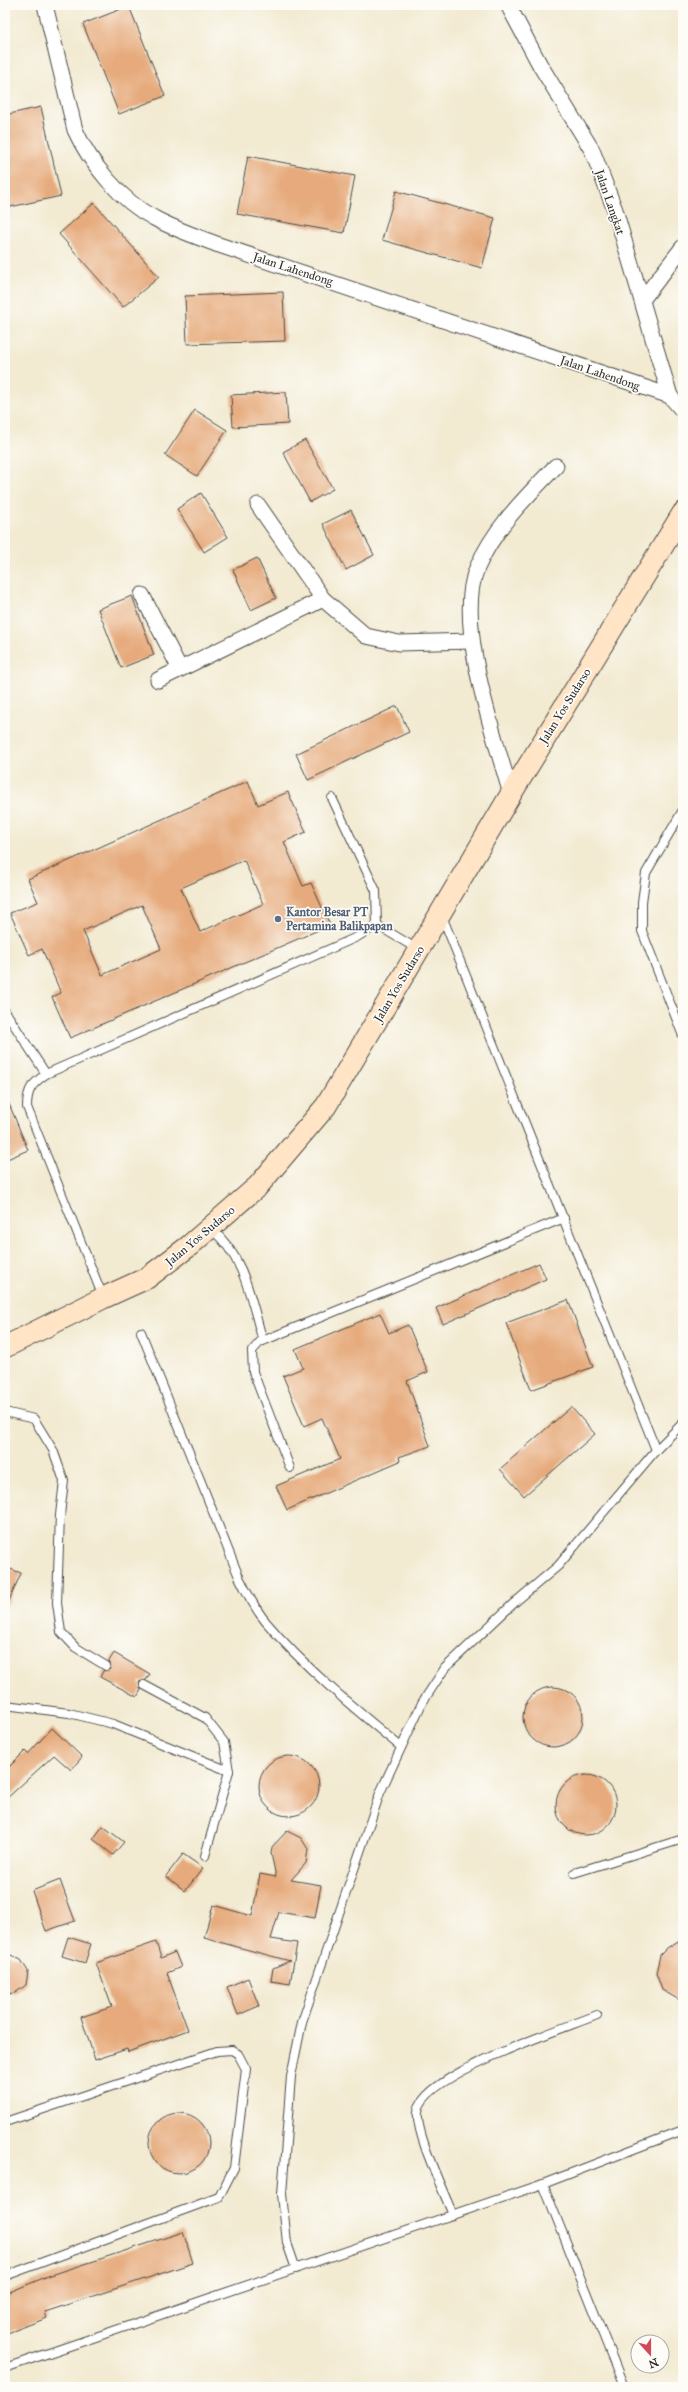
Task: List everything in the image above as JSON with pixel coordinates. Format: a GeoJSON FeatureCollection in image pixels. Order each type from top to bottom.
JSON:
{"type":"FeatureCollection","features":[{"type":"Feature","properties":{"kind":"main road","name":"Jalan Yos Sudarso"},"geometry":{"type":"LineString","coordinates":[[5,1347],[103,1298],[147,1278],[210,1228],[258,1186],[326,1106],[441,915],[511,794],[683,513]]}},
{"type":"Feature","properties":{"kind":"street","name":"Jalan Lahendong"},"geometry":{"type":"LineString","coordinates":[[45,5],[74,130],[82,146],[100,172],[125,196],[153,218],[219,246],[670,396]]}},
{"type":"Feature","properties":{"kind":"street","name":"Jalan Langkat"},"geometry":{"type":"LineString","coordinates":[[508,5],[540,65],[592,150],[615,210],[670,396],[683,411]]}},
{"type":"Feature","properties":{"kind":"street"},"geometry":{"type":"LineString","coordinates":[[642,300],[683,247]]}},
{"type":"Feature","properties":{"kind":"street"},"geometry":{"type":"LineString","coordinates":[[511,794],[471,641],[470,602],[476,570],[490,542],[513,511],[556,466]]}},
{"type":"Feature","properties":{"kind":"street"},"geometry":{"type":"LineString","coordinates":[[258,505],[323,599],[366,636],[399,643],[471,641]]}},
{"type":"Feature","properties":{"kind":"street"},"geometry":{"type":"LineString","coordinates":[[142,595],[180,669]]}},
{"type":"Feature","properties":{"kind":"street"},"geometry":{"type":"LineString","coordinates":[[158,680],[323,599]]}},
{"type":"Feature","properties":{"kind":"lane"},"geometry":{"type":"LineString","coordinates":[[332,798],[376,891],[377,925]]}},
{"type":"Feature","properties":{"kind":"lane"},"geometry":{"type":"LineString","coordinates":[[683,810],[646,873],[642,902],[642,931],[683,1036]]}},
{"type":"Feature","properties":{"kind":"lane"},"geometry":{"type":"LineString","coordinates":[[441,915],[656,1450]]}},
{"type":"Feature","properties":{"kind":"lane"},"geometry":{"type":"LineString","coordinates":[[377,925],[419,950]]}},
{"type":"Feature","properties":{"kind":"lane"},"geometry":{"type":"LineString","coordinates":[[103,1298],[27,1106],[27,1094],[31,1085],[46,1074],[357,937],[377,925]]}},
{"type":"Feature","properties":{"kind":"lane"},"geometry":{"type":"LineString","coordinates":[[5,1011],[46,1074]]}},
{"type":"Feature","properties":{"kind":"lane"},"geometry":{"type":"LineString","coordinates":[[290,1468],[253,1372],[252,1351],[263,1341],[564,1218]]}},
{"type":"Feature","properties":{"kind":"lane"},"geometry":{"type":"LineString","coordinates":[[210,1228],[228,1244],[238,1261],[263,1341]]}},
{"type":"Feature","properties":{"kind":"lane"},"geometry":{"type":"LineString","coordinates":[[141,1332],[239,1577],[256,1608],[266,1622],[337,1693],[401,1747]]}},
{"type":"Feature","properties":{"kind":"lane"},"geometry":{"type":"LineString","coordinates":[[5,1414],[9,1413],[34,1419],[53,1450],[64,1481],[60,1515],[57,1603],[61,1632],[74,1647],[106,1666]]}},
{"type":"Feature","properties":{"kind":"lane"},"geometry":{"type":"LineString","coordinates":[[296,2269],[287,2243],[282,2194],[291,2076],[302,2022],[380,1793],[401,1747],[422,1703],[445,1668],[514,1603],[558,1566],[656,1450],[683,1423]]}},
{"type":"Feature","properties":{"kind":"lane"},"geometry":{"type":"LineString","coordinates":[[144,1685],[205,1718],[224,1742],[229,1771],[205,1856]]}},
{"type":"Feature","properties":{"kind":"lane"},"geometry":{"type":"LineString","coordinates":[[5,1705],[69,1713],[113,1724],[229,1771]]}},
{"type":"Feature","properties":{"kind":"lane"},"geometry":{"type":"LineString","coordinates":[[574,1873],[683,1839]]}},
{"type":"Feature","properties":{"kind":"lane"},"geometry":{"type":"LineString","coordinates":[[453,2215],[419,2126],[419,2106],[427,2094],[441,2083],[490,2057],[597,2016]]}},
{"type":"Feature","properties":{"kind":"lane"},"geometry":{"type":"LineString","coordinates":[[5,2122],[217,2051],[232,2050],[238,2054],[246,2069],[234,2168],[219,2197],[5,2276]]}},
{"type":"Feature","properties":{"kind":"lane"},"geometry":{"type":"LineString","coordinates":[[5,2368],[543,2184],[683,2130]]}},
{"type":"Feature","properties":{"kind":"lane"},"geometry":{"type":"LineString","coordinates":[[543,2184],[624,2387]]}},
{"type":"Feature","properties":{"kind":"building"},"geometry":{"type":"Polygon","coordinates":[[[129,6],[165,96],[119,114],[83,24],[129,6]]]}},
{"type":"Feature","properties":{"kind":"building"},"geometry":{"type":"Polygon","coordinates":[[[41,107],[61,196],[10,207],[5,185],[5,115],[41,107]]]}},
{"type":"Feature","properties":{"kind":"building"},"geometry":{"type":"Polygon","coordinates":[[[248,156],[355,176],[344,233],[237,214],[248,156]]]}},
{"type":"Feature","properties":{"kind":"building"},"geometry":{"type":"Polygon","coordinates":[[[396,191],[495,218],[482,268],[382,240],[396,191]]]}},
{"type":"Feature","properties":{"kind":"building"},"geometry":{"type":"Polygon","coordinates":[[[94,203],[159,277],[123,307],[59,234],[94,203]]]}},
{"type":"Feature","properties":{"kind":"building"},"geometry":{"type":"Polygon","coordinates":[[[283,292],[285,341],[187,344],[185,296],[283,292]]]}},
{"type":"Feature","properties":{"kind":"building"},"geometry":{"type":"Polygon","coordinates":[[[286,392],[288,424],[233,427],[231,395],[286,392]]]}},
{"type":"Feature","properties":{"kind":"building"},"geometry":{"type":"Polygon","coordinates":[[[195,410],[227,430],[197,476],[165,455],[195,410]]]}},
{"type":"Feature","properties":{"kind":"building"},"geometry":{"type":"Polygon","coordinates":[[[305,440],[333,489],[310,502],[283,452],[305,440]]]}},
{"type":"Feature","properties":{"kind":"building"},"geometry":{"type":"Polygon","coordinates":[[[201,493],[228,537],[204,552],[177,509],[201,493]]]}},
{"type":"Feature","properties":{"kind":"building"},"geometry":{"type":"Polygon","coordinates":[[[351,510],[374,555],[346,570],[323,524],[351,510]]]}},
{"type":"Feature","properties":{"kind":"building"},"geometry":{"type":"Polygon","coordinates":[[[257,558],[276,598],[251,610],[233,570],[257,558]]]}},
{"type":"Feature","properties":{"kind":"building"},"geometry":{"type":"Polygon","coordinates":[[[132,596],[154,655],[121,668],[98,609],[132,596]]]}},
{"type":"Feature","properties":{"kind":"building"},"geometry":{"type":"Polygon","coordinates":[[[397,706],[409,732],[308,780],[296,754],[397,706]]]}},
{"type":"Feature","properties":{"kind":"building","name":"Kantor Besar PT Pertamina Balikpapan"},"geometry":{"type":"Polygon","coordinates":[[[248,781],[258,805],[288,792],[306,832],[284,842],[303,886],[311,883],[330,925],[70,1038],[52,997],[61,993],[42,949],[29,955],[10,913],[38,902],[28,879],[248,781]],[[244,860],[181,888],[200,932],[263,904],[244,860]],[[142,905],[83,931],[102,975],[161,949],[142,905]]]}},
{"type":"Feature","properties":{"kind":"building"},"geometry":{"type":"Polygon","coordinates":[[[5,1094],[28,1150],[5,1160],[5,1094]]]}},
{"type":"Feature","properties":{"kind":"building"},"geometry":{"type":"Polygon","coordinates":[[[539,1263],[546,1279],[443,1324],[436,1308],[539,1263]]]}},
{"type":"Feature","properties":{"kind":"building"},"geometry":{"type":"Polygon","coordinates":[[[568,1300],[593,1367],[531,1390],[506,1323],[568,1300]]]}},
{"type":"Feature","properties":{"kind":"building"},"geometry":{"type":"Polygon","coordinates":[[[380,1313],[389,1333],[408,1325],[428,1372],[407,1381],[430,1446],[399,1457],[400,1461],[287,1510],[276,1486],[340,1459],[322,1418],[304,1426],[283,1376],[303,1368],[295,1349],[380,1313]]]}},
{"type":"Feature","properties":{"kind":"building"},"geometry":{"type":"Polygon","coordinates":[[[571,1407],[595,1434],[524,1496],[500,1469],[571,1407]]]}},
{"type":"Feature","properties":{"kind":"building"},"geometry":{"type":"Polygon","coordinates":[[[5,1567],[21,1573],[5,1610],[5,1567]]]}},
{"type":"Feature","properties":{"kind":"building"},"geometry":{"type":"Polygon","coordinates":[[[114,1653],[150,1674],[146,1680],[139,1682],[141,1690],[137,1697],[100,1677],[103,1671],[111,1669],[109,1661],[114,1653]]]}},
{"type":"Feature","properties":{"kind":"building"},"geometry":{"type":"Polygon","coordinates":[[[553,1687],[569,1692],[574,1696],[578,1701],[583,1717],[578,1733],[574,1738],[569,1742],[553,1747],[537,1742],[532,1738],[528,1733],[523,1717],[528,1701],[532,1696],[537,1692],[553,1687]]]}},
{"type":"Feature","properties":{"kind":"building"},"geometry":{"type":"Polygon","coordinates":[[[52,1728],[82,1757],[71,1770],[54,1755],[5,1800],[5,1771],[25,1751],[28,1754],[52,1728]]]}},
{"type":"Feature","properties":{"kind":"building"},"geometry":{"type":"Polygon","coordinates":[[[289,1756],[305,1761],[310,1765],[314,1770],[319,1786],[314,1802],[310,1807],[305,1811],[289,1816],[273,1811],[268,1807],[264,1802],[259,1786],[264,1770],[268,1765],[273,1761],[289,1756]]]}},
{"type":"Feature","properties":{"kind":"building"},"geometry":{"type":"Polygon","coordinates":[[[586,1775],[602,1780],[607,1784],[611,1789],[616,1805],[611,1821],[607,1826],[602,1830],[586,1835],[570,1830],[565,1826],[561,1821],[556,1805],[561,1789],[565,1784],[570,1780],[586,1775]]]}},
{"type":"Feature","properties":{"kind":"building"},"geometry":{"type":"Polygon","coordinates":[[[103,1826],[124,1842],[113,1855],[93,1839],[103,1826]]]}},
{"type":"Feature","properties":{"kind":"building"},"geometry":{"type":"Polygon","coordinates":[[[287,1831],[301,1838],[308,1849],[306,1863],[291,1880],[321,1885],[315,1918],[279,1912],[271,1939],[297,1943],[290,1984],[271,1981],[273,1968],[290,1961],[204,1938],[213,1905],[252,1916],[260,1874],[276,1877],[271,1853],[272,1847],[287,1831]]]}},
{"type":"Feature","properties":{"kind":"building"},"geometry":{"type":"Polygon","coordinates":[[[183,1854],[203,1868],[185,1891],[166,1876],[183,1854]]]}},
{"type":"Feature","properties":{"kind":"building"},"geometry":{"type":"Polygon","coordinates":[[[60,1880],[75,1921],[46,1931],[32,1891],[60,1880]]]}},
{"type":"Feature","properties":{"kind":"building"},"geometry":{"type":"Polygon","coordinates":[[[68,1937],[91,1944],[85,1963],[62,1956],[68,1937]]]}},
{"type":"Feature","properties":{"kind":"building"},"geometry":{"type":"Polygon","coordinates":[[[683,1938],[683,2002],[662,1990],[656,1973],[660,1955],[667,1948],[683,1938]]]}},
{"type":"Feature","properties":{"kind":"building"},"geometry":{"type":"Polygon","coordinates":[[[156,1942],[161,1958],[175,1952],[181,1967],[167,1973],[188,2030],[128,2052],[127,2049],[95,2060],[81,2017],[112,2007],[96,1963],[156,1942]]]}},
{"type":"Feature","properties":{"kind":"building"},"geometry":{"type":"Polygon","coordinates":[[[5,1952],[21,1960],[28,1971],[26,1985],[15,1993],[5,1994],[5,1952]]]}},
{"type":"Feature","properties":{"kind":"building"},"geometry":{"type":"Polygon","coordinates":[[[248,1978],[259,2006],[238,2015],[227,1987],[248,1978]]]}},
{"type":"Feature","properties":{"kind":"building"},"geometry":{"type":"Polygon","coordinates":[[[179,2113],[195,2118],[200,2122],[204,2127],[209,2143],[204,2159],[200,2164],[195,2168],[179,2173],[163,2168],[158,2164],[154,2159],[149,2143],[154,2127],[158,2122],[163,2118],[179,2113]]]}},
{"type":"Feature","properties":{"kind":"building"},"geometry":{"type":"Polygon","coordinates":[[[183,2232],[193,2263],[45,2312],[47,2318],[5,2334],[5,2294],[48,2276],[183,2232]]]}},
{"type":"Feature","properties":{"kind":"place","name":"Kantor Besar PT Pertamina Balikpapan"},"geometry":{"type":"Point","coordinates":[278,919]}}]}
